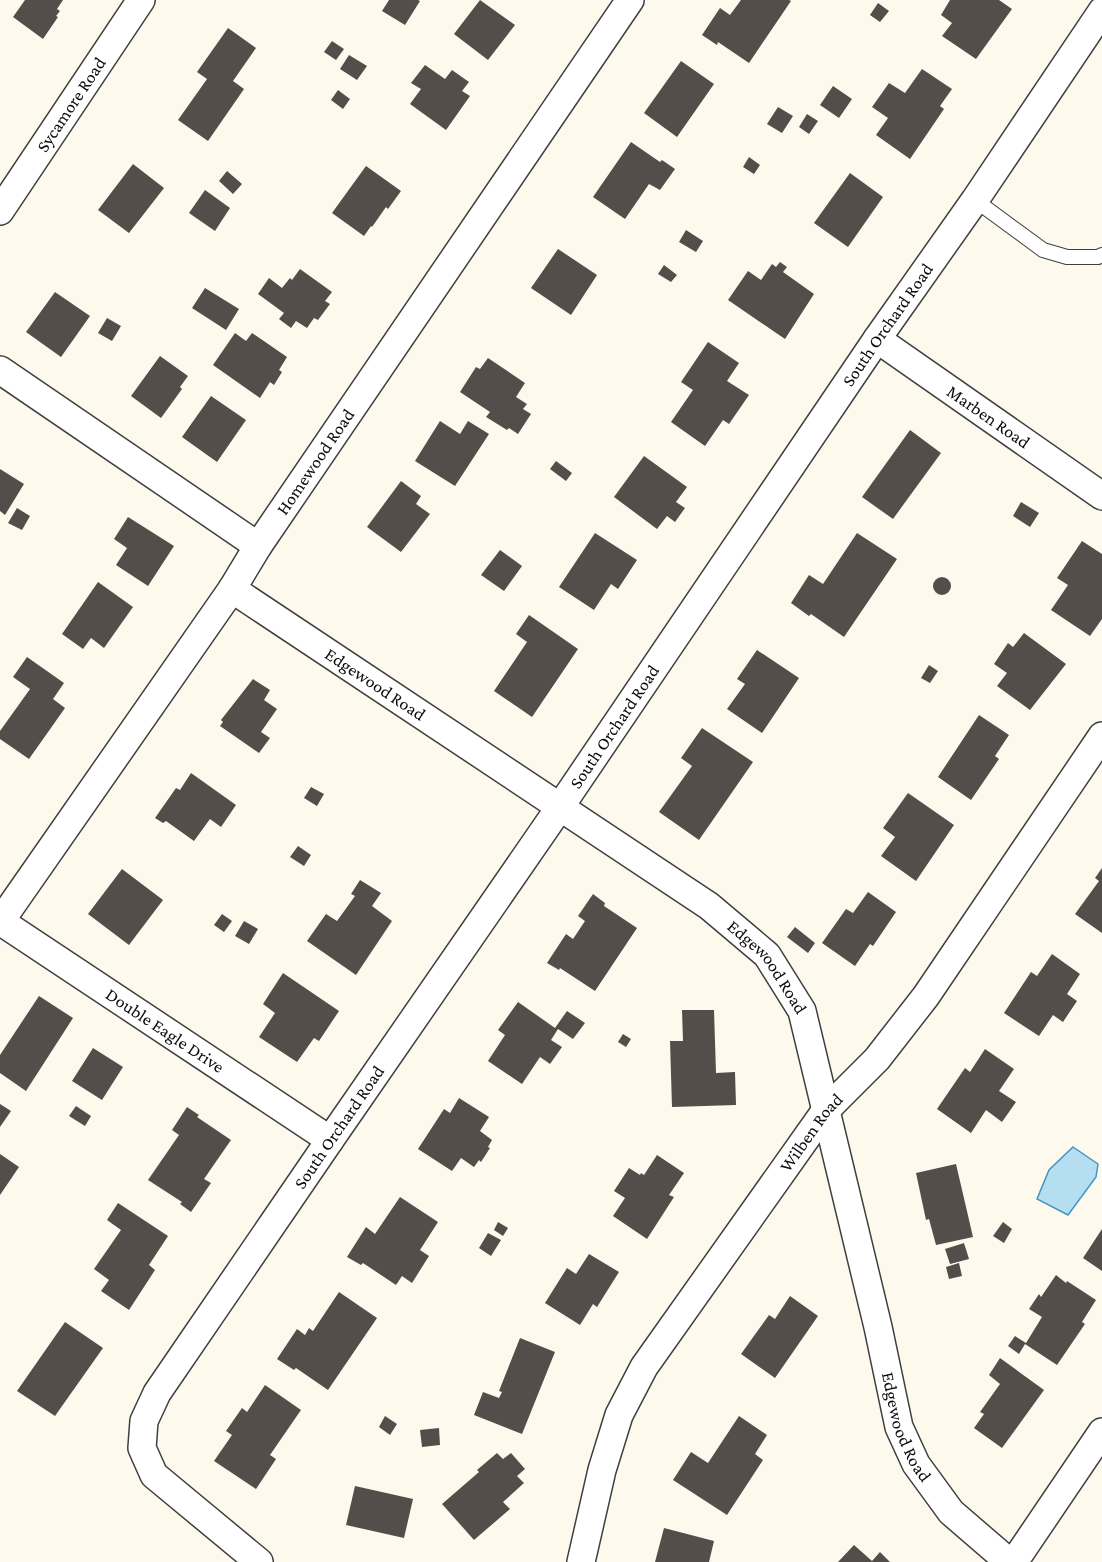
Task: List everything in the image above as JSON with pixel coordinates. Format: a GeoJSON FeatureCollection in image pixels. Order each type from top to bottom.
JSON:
{"type":"FeatureCollection","features":[{"type":"Feature","properties":{"kind":"street","name":"Sycamore Road"},"geometry":{"type":"LineString","coordinates":[[0,211],[141,0]]}},
{"type":"Feature","properties":{"kind":"street","name":"Homewood Road"},"geometry":{"type":"LineString","coordinates":[[0,922],[232,589],[258,546],[630,0]]}},
{"type":"Feature","properties":{"kind":"street","name":"South Orchard Road"},"geometry":{"type":"LineString","coordinates":[[259,1562],[154,1475],[142,1448],[144,1421],[157,1393],[560,807],[1102,11]]}},
{"type":"Feature","properties":{"kind":"street","name":"Marben Road"},"geometry":{"type":"LineString","coordinates":[[877,339],[1102,496]]}},
{"type":"Feature","properties":{"kind":"street"},"geometry":{"type":"LineString","coordinates":[[0,370],[258,546]]}},
{"type":"Feature","properties":{"kind":"street","name":"Edgewood Road"},"geometry":{"type":"LineString","coordinates":[[232,589],[709,906],[767,955],[802,1011],[878,1327],[899,1427],[916,1464],[951,1512],[1009,1562]]}},
{"type":"Feature","properties":{"kind":"street","name":"Wilben Road"},"geometry":{"type":"LineString","coordinates":[[581,1562],[602,1470],[619,1415],[644,1367],[826,1110],[878,1059],[926,996],[1102,736]]}},
{"type":"Feature","properties":{"kind":"street","name":"Double Eagle Drive"},"geometry":{"type":"LineString","coordinates":[[0,922],[330,1140]]}},
{"type":"Feature","properties":{"kind":"street"},"geometry":{"type":"LineString","coordinates":[[1014,1562],[1102,1432]]}},
{"type":"Feature","properties":{"kind":"lane"},"geometry":{"type":"LineString","coordinates":[[975,200],[1043,250],[1067,256],[1098,257],[1102,255]]}},
{"type":"Feature","properties":{"kind":"water"},"geometry":{"type":"Polygon","coordinates":[[[1073,1147],[1098,1164],[1096,1177],[1068,1215],[1037,1199],[1049,1170],[1073,1147]]]}},
{"type":"Feature","properties":{"kind":"building"},"geometry":{"type":"Polygon","coordinates":[[[25,0],[63,0],[57,9],[60,11],[56,16],[58,17],[43,39],[13,17],[25,0]]]}},
{"type":"Feature","properties":{"kind":"building"},"geometry":{"type":"Polygon","coordinates":[[[389,0],[420,1],[405,25],[382,11],[389,0]]]}},
{"type":"Feature","properties":{"kind":"building"},"geometry":{"type":"Polygon","coordinates":[[[480,0],[515,25],[488,60],[454,34],[480,0]]]}},
{"type":"Feature","properties":{"kind":"building"},"geometry":{"type":"Polygon","coordinates":[[[741,0],[791,1],[749,63],[718,42],[717,45],[702,35],[720,8],[730,15],[741,0]]]}},
{"type":"Feature","properties":{"kind":"building"},"geometry":{"type":"Polygon","coordinates":[[[950,0],[999,0],[1012,9],[976,59],[942,36],[952,23],[941,15],[950,0]]]}},
{"type":"Feature","properties":{"kind":"building"},"geometry":{"type":"Polygon","coordinates":[[[878,3],[889,11],[880,22],[870,15],[878,3]]]}},
{"type":"Feature","properties":{"kind":"building"},"geometry":{"type":"Polygon","coordinates":[[[228,28],[256,48],[233,81],[244,89],[208,141],[178,120],[207,79],[197,72],[228,28]]]}},
{"type":"Feature","properties":{"kind":"building"},"geometry":{"type":"Polygon","coordinates":[[[332,41],[344,49],[336,60],[324,52],[332,41]]]}},
{"type":"Feature","properties":{"kind":"building"},"geometry":{"type":"Polygon","coordinates":[[[349,55],[367,66],[357,80],[340,69],[349,55]]]}},
{"type":"Feature","properties":{"kind":"building"},"geometry":{"type":"Polygon","coordinates":[[[681,61],[714,84],[677,137],[644,113],[681,61]]]}},
{"type":"Feature","properties":{"kind":"building"},"geometry":{"type":"Polygon","coordinates":[[[425,65],[445,79],[452,70],[469,82],[462,91],[470,96],[446,130],[410,104],[421,89],[411,83],[425,65]]]}},
{"type":"Feature","properties":{"kind":"building"},"geometry":{"type":"Polygon","coordinates":[[[922,69],[952,89],[940,106],[944,109],[910,159],[876,135],[888,118],[872,107],[889,83],[905,93],[922,69]]]}},
{"type":"Feature","properties":{"kind":"building"},"geometry":{"type":"Polygon","coordinates":[[[833,86],[852,99],[839,118],[820,105],[833,86]]]}},
{"type":"Feature","properties":{"kind":"building"},"geometry":{"type":"Polygon","coordinates":[[[338,90],[350,99],[343,109],[331,100],[338,90]]]}},
{"type":"Feature","properties":{"kind":"building"},"geometry":{"type":"Polygon","coordinates":[[[778,107],[793,116],[782,133],[767,124],[778,107]]]}},
{"type":"Feature","properties":{"kind":"building"},"geometry":{"type":"Polygon","coordinates":[[[807,114],[818,121],[809,134],[799,127],[807,114]]]}},
{"type":"Feature","properties":{"kind":"building"},"geometry":{"type":"Polygon","coordinates":[[[631,142],[660,162],[662,160],[675,169],[660,190],[649,184],[625,219],[593,197],[631,142]]]}},
{"type":"Feature","properties":{"kind":"building"},"geometry":{"type":"Polygon","coordinates":[[[749,157],[760,165],[754,174],[743,167],[749,157]]]}},
{"type":"Feature","properties":{"kind":"building"},"geometry":{"type":"Polygon","coordinates":[[[133,164],[164,188],[129,233],[98,210],[133,164]]]}},
{"type":"Feature","properties":{"kind":"building"},"geometry":{"type":"Polygon","coordinates":[[[366,166],[401,191],[364,236],[332,213],[366,166]]]}},
{"type":"Feature","properties":{"kind":"building"},"geometry":{"type":"Polygon","coordinates":[[[227,171],[242,184],[233,194],[219,181],[227,171]]]}},
{"type":"Feature","properties":{"kind":"building"},"geometry":{"type":"Polygon","coordinates":[[[850,173],[883,197],[848,247],[814,223],[850,173]]]}},
{"type":"Feature","properties":{"kind":"building"},"geometry":{"type":"Polygon","coordinates":[[[205,190],[230,208],[215,231],[189,213],[205,190]]]}},
{"type":"Feature","properties":{"kind":"building"},"geometry":{"type":"Polygon","coordinates":[[[686,230],[703,241],[696,252],[679,242],[686,230]]]}},
{"type":"Feature","properties":{"kind":"building"},"geometry":{"type":"Polygon","coordinates":[[[558,249],[597,275],[571,315],[531,288],[558,249]]]}},
{"type":"Feature","properties":{"kind":"building"},"geometry":{"type":"Polygon","coordinates":[[[780,262],[787,267],[783,272],[814,294],[785,339],[728,300],[748,271],[761,280],[772,264],[776,267],[780,262]]]}},
{"type":"Feature","properties":{"kind":"building"},"geometry":{"type":"Polygon","coordinates":[[[664,265],[677,275],[671,282],[658,274],[664,265]]]}},
{"type":"Feature","properties":{"kind":"building"},"geometry":{"type":"Polygon","coordinates":[[[300,269],[332,292],[325,301],[330,304],[318,320],[314,318],[307,328],[296,321],[291,328],[279,319],[284,313],[258,294],[269,278],[282,288],[300,269]]]}},
{"type":"Feature","properties":{"kind":"building"},"geometry":{"type":"Polygon","coordinates":[[[205,288],[239,309],[226,330],[192,308],[205,288]]]}},
{"type":"Feature","properties":{"kind":"building"},"geometry":{"type":"Polygon","coordinates":[[[55,292],[90,316],[61,357],[26,332],[55,292]]]}},
{"type":"Feature","properties":{"kind":"building"},"geometry":{"type":"Polygon","coordinates":[[[107,318],[121,326],[112,341],[98,333],[107,318]]]}},
{"type":"Feature","properties":{"kind":"building"},"geometry":{"type":"Polygon","coordinates":[[[235,333],[246,341],[252,333],[287,357],[274,385],[270,382],[260,398],[213,365],[235,333]]]}},
{"type":"Feature","properties":{"kind":"building"},"geometry":{"type":"Polygon","coordinates":[[[708,342],[739,363],[727,381],[749,395],[729,424],[723,420],[705,446],[671,422],[693,390],[681,382],[708,342]]]}},
{"type":"Feature","properties":{"kind":"building"},"geometry":{"type":"Polygon","coordinates":[[[160,356],[188,376],[180,387],[182,389],[161,418],[131,396],[160,356]]]}},
{"type":"Feature","properties":{"kind":"building"},"geometry":{"type":"Polygon","coordinates":[[[488,358],[525,383],[516,397],[527,404],[523,409],[531,414],[518,434],[486,417],[490,412],[460,392],[476,367],[480,369],[488,358]]]}},
{"type":"Feature","properties":{"kind":"building"},"geometry":{"type":"Polygon","coordinates":[[[211,396],[246,420],[217,462],[182,437],[211,396]]]}},
{"type":"Feature","properties":{"kind":"building"},"geometry":{"type":"Polygon","coordinates":[[[440,421],[460,434],[468,421],[489,434],[455,486],[415,461],[440,421]]]}},
{"type":"Feature","properties":{"kind":"building"},"geometry":{"type":"Polygon","coordinates":[[[910,430],[941,453],[893,519],[862,497],[910,430]]]}},
{"type":"Feature","properties":{"kind":"building"},"geometry":{"type":"Polygon","coordinates":[[[644,456],[687,487],[676,502],[685,508],[675,522],[667,516],[657,529],[614,497],[644,456]]]}},
{"type":"Feature","properties":{"kind":"building"},"geometry":{"type":"Polygon","coordinates":[[[556,461],[572,473],[566,481],[550,469],[556,461]]]}},
{"type":"Feature","properties":{"kind":"building"},"geometry":{"type":"Polygon","coordinates":[[[0,469],[24,484],[5,515],[0,511],[0,469]]]}},
{"type":"Feature","properties":{"kind":"building"},"geometry":{"type":"Polygon","coordinates":[[[401,481],[421,496],[416,504],[430,514],[401,552],[367,527],[401,481]]]}},
{"type":"Feature","properties":{"kind":"building"},"geometry":{"type":"Polygon","coordinates":[[[1021,502],[1039,513],[1030,527],[1013,516],[1021,502]]]}},
{"type":"Feature","properties":{"kind":"building"},"geometry":{"type":"Polygon","coordinates":[[[17,508],[30,516],[22,530],[8,523],[17,508]]]}},
{"type":"Feature","properties":{"kind":"building"},"geometry":{"type":"Polygon","coordinates":[[[128,517],[174,546],[148,586],[116,565],[127,548],[114,539],[128,517]]]}},
{"type":"Feature","properties":{"kind":"building"},"geometry":{"type":"Polygon","coordinates":[[[595,533],[637,560],[618,589],[611,584],[594,610],[559,587],[595,533]]]}},
{"type":"Feature","properties":{"kind":"building"},"geometry":{"type":"Polygon","coordinates":[[[857,533],[897,559],[844,637],[791,603],[809,575],[823,584],[857,533]]]}},
{"type":"Feature","properties":{"kind":"building"},"geometry":{"type":"Polygon","coordinates":[[[1082,541],[1102,554],[1102,619],[1090,636],[1051,610],[1068,585],[1057,578],[1082,541]]]}},
{"type":"Feature","properties":{"kind":"building"},"geometry":{"type":"Polygon","coordinates":[[[500,550],[522,566],[504,591],[481,575],[500,550]]]}},
{"type":"Feature","properties":{"kind":"building"},"geometry":{"type":"Polygon","coordinates":[[[942,577],[948,580],[951,586],[948,592],[942,595],[936,592],[933,586],[936,580],[942,577]]]}},
{"type":"Feature","properties":{"kind":"building"},"geometry":{"type":"Polygon","coordinates":[[[98,582],[133,607],[104,648],[91,638],[83,649],[62,634],[98,582]]]}},
{"type":"Feature","properties":{"kind":"building"},"geometry":{"type":"Polygon","coordinates":[[[529,615],[578,649],[532,717],[494,691],[527,642],[516,634],[529,615]]]}},
{"type":"Feature","properties":{"kind":"building"},"geometry":{"type":"Polygon","coordinates":[[[1024,633],[1066,664],[1030,710],[997,686],[1007,673],[994,664],[1008,643],[1013,647],[1024,633]]]}},
{"type":"Feature","properties":{"kind":"building"},"geometry":{"type":"Polygon","coordinates":[[[757,650],[799,678],[762,733],[727,709],[745,684],[737,679],[757,650]]]}},
{"type":"Feature","properties":{"kind":"building"},"geometry":{"type":"Polygon","coordinates":[[[27,657],[64,683],[53,699],[65,708],[29,759],[0,739],[0,731],[30,689],[13,677],[27,657]]]}},
{"type":"Feature","properties":{"kind":"building"},"geometry":{"type":"Polygon","coordinates":[[[929,665],[938,671],[930,683],[921,678],[929,665]]]}},
{"type":"Feature","properties":{"kind":"building"},"geometry":{"type":"Polygon","coordinates":[[[253,679],[270,690],[264,700],[277,709],[261,732],[270,738],[259,753],[220,726],[223,722],[221,720],[253,679]]]}},
{"type":"Feature","properties":{"kind":"building"},"geometry":{"type":"Polygon","coordinates":[[[979,715],[1009,735],[995,756],[999,759],[971,800],[938,777],[979,715]]]}},
{"type":"Feature","properties":{"kind":"building"},"geometry":{"type":"Polygon","coordinates":[[[702,728],[753,762],[699,840],[659,812],[692,766],[681,758],[702,728]]]}},
{"type":"Feature","properties":{"kind":"building"},"geometry":{"type":"Polygon","coordinates":[[[191,773],[236,805],[221,827],[210,819],[194,841],[166,821],[163,823],[155,818],[176,788],[180,790],[191,773]]]}},
{"type":"Feature","properties":{"kind":"building"},"geometry":{"type":"Polygon","coordinates":[[[311,787],[324,794],[317,806],[304,798],[311,787]]]}},
{"type":"Feature","properties":{"kind":"building"},"geometry":{"type":"Polygon","coordinates":[[[908,793],[954,825],[916,881],[881,856],[895,837],[883,828],[908,793]]]}},
{"type":"Feature","properties":{"kind":"building"},"geometry":{"type":"Polygon","coordinates":[[[298,846],[311,855],[304,866],[290,857],[298,846]]]}},
{"type":"Feature","properties":{"kind":"building"},"geometry":{"type":"Polygon","coordinates":[[[1102,868],[1102,933],[1075,914],[1099,881],[1095,878],[1102,868]]]}},
{"type":"Feature","properties":{"kind":"building"},"geometry":{"type":"Polygon","coordinates":[[[122,869],[163,900],[129,945],[88,914],[122,869]]]}},
{"type":"Feature","properties":{"kind":"building"},"geometry":{"type":"Polygon","coordinates":[[[360,880],[381,893],[372,906],[392,921],[356,975],[307,941],[326,914],[337,921],[355,896],[351,894],[360,880]]]}},
{"type":"Feature","properties":{"kind":"building"},"geometry":{"type":"Polygon","coordinates":[[[868,892],[896,912],[873,946],[870,944],[855,966],[822,943],[846,909],[853,913],[868,892]]]}},
{"type":"Feature","properties":{"kind":"building"},"geometry":{"type":"Polygon","coordinates":[[[593,894],[605,903],[604,906],[637,928],[595,991],[560,968],[559,970],[547,963],[566,934],[573,939],[585,921],[578,916],[593,894]]]}},
{"type":"Feature","properties":{"kind":"building"},"geometry":{"type":"Polygon","coordinates":[[[222,914],[232,921],[224,932],[214,925],[222,914]]]}},
{"type":"Feature","properties":{"kind":"building"},"geometry":{"type":"Polygon","coordinates":[[[244,921],[258,929],[249,944],[235,936],[244,921]]]}},
{"type":"Feature","properties":{"kind":"building"},"geometry":{"type":"Polygon","coordinates":[[[795,927],[815,943],[808,953],[787,937],[795,927]]]}},
{"type":"Feature","properties":{"kind":"building"},"geometry":{"type":"Polygon","coordinates":[[[1052,954],[1080,974],[1067,994],[1077,1001],[1063,1022],[1053,1015],[1039,1036],[1004,1013],[1031,972],[1037,976],[1052,954]]]}},
{"type":"Feature","properties":{"kind":"building"},"geometry":{"type":"Polygon","coordinates":[[[283,973],[339,1011],[319,1041],[314,1038],[297,1062],[259,1037],[275,1013],[263,1004],[283,973]]]}},
{"type":"Feature","properties":{"kind":"building"},"geometry":{"type":"Polygon","coordinates":[[[39,996],[73,1018],[26,1091],[0,1073],[0,1055],[39,996]]]}},
{"type":"Feature","properties":{"kind":"building"},"geometry":{"type":"Polygon","coordinates":[[[518,1002],[555,1028],[567,1011],[585,1023],[573,1039],[558,1029],[551,1040],[562,1047],[550,1064],[540,1057],[522,1084],[488,1061],[505,1035],[498,1030],[518,1002]]]}},
{"type":"Feature","properties":{"kind":"building"},"geometry":{"type":"Polygon","coordinates":[[[682,1010],[714,1010],[716,1073],[735,1072],[736,1105],[672,1107],[670,1041],[683,1041],[682,1010]]]}},
{"type":"Feature","properties":{"kind":"building"},"geometry":{"type":"Polygon","coordinates":[[[623,1034],[631,1039],[626,1047],[618,1042],[623,1034]]]}},
{"type":"Feature","properties":{"kind":"building"},"geometry":{"type":"Polygon","coordinates":[[[93,1048],[123,1067],[102,1100],[72,1081],[93,1048]]]}},
{"type":"Feature","properties":{"kind":"building"},"geometry":{"type":"Polygon","coordinates":[[[985,1049],[1014,1069],[999,1091],[1016,1102],[1002,1122],[986,1110],[971,1133],[937,1109],[965,1068],[970,1072],[985,1049]]]}},
{"type":"Feature","properties":{"kind":"building"},"geometry":{"type":"Polygon","coordinates":[[[459,1098],[489,1117],[480,1131],[492,1140],[481,1162],[479,1160],[474,1167],[461,1158],[452,1171],[418,1149],[444,1109],[450,1113],[459,1098]]]}},
{"type":"Feature","properties":{"kind":"building"},"geometry":{"type":"Polygon","coordinates":[[[0,1104],[11,1111],[0,1127],[0,1104]]]}},
{"type":"Feature","properties":{"kind":"building"},"geometry":{"type":"Polygon","coordinates":[[[76,1106],[91,1116],[85,1126],[69,1116],[76,1106]]]}},
{"type":"Feature","properties":{"kind":"building"},"geometry":{"type":"Polygon","coordinates":[[[187,1107],[199,1115],[197,1117],[231,1140],[204,1179],[211,1183],[191,1212],[180,1204],[182,1202],[148,1180],[179,1135],[172,1130],[187,1107]]]}},
{"type":"Feature","properties":{"kind":"building"},"geometry":{"type":"Polygon","coordinates":[[[0,1154],[19,1167],[0,1195],[0,1154]]]}},
{"type":"Feature","properties":{"kind":"building"},"geometry":{"type":"Polygon","coordinates":[[[657,1155],[684,1173],[669,1195],[674,1197],[647,1239],[613,1216],[625,1198],[614,1191],[629,1168],[644,1175],[657,1155]]]}},
{"type":"Feature","properties":{"kind":"building"},"geometry":{"type":"Polygon","coordinates":[[[956,1164],[973,1237],[936,1245],[929,1219],[926,1220],[916,1173],[956,1164]]]}},
{"type":"Feature","properties":{"kind":"building"},"geometry":{"type":"Polygon","coordinates":[[[400,1197],[438,1222],[420,1250],[429,1256],[412,1283],[402,1276],[396,1285],[363,1263],[361,1265],[347,1257],[366,1227],[375,1234],[400,1197]]]}},
{"type":"Feature","properties":{"kind":"building"},"geometry":{"type":"Polygon","coordinates":[[[118,1203],[168,1236],[149,1265],[155,1270],[129,1310],[101,1291],[109,1280],[94,1269],[121,1230],[107,1220],[118,1203]]]}},
{"type":"Feature","properties":{"kind":"building"},"geometry":{"type":"Polygon","coordinates":[[[498,1222],[508,1228],[503,1236],[494,1230],[498,1222]]]}},
{"type":"Feature","properties":{"kind":"building"},"geometry":{"type":"Polygon","coordinates":[[[1003,1222],[1012,1229],[1004,1243],[993,1236],[1003,1222]]]}},
{"type":"Feature","properties":{"kind":"building"},"geometry":{"type":"Polygon","coordinates":[[[1102,1229],[1102,1271],[1083,1258],[1102,1229]]]}},
{"type":"Feature","properties":{"kind":"building"},"geometry":{"type":"Polygon","coordinates":[[[488,1233],[501,1240],[491,1256],[479,1248],[488,1233]]]}},
{"type":"Feature","properties":{"kind":"building"},"geometry":{"type":"Polygon","coordinates":[[[964,1243],[969,1259],[950,1264],[945,1249],[964,1243]]]}},
{"type":"Feature","properties":{"kind":"building"},"geometry":{"type":"Polygon","coordinates":[[[589,1254],[619,1272],[597,1307],[593,1304],[580,1325],[545,1303],[567,1268],[576,1274],[589,1254]]]}},
{"type":"Feature","properties":{"kind":"building"},"geometry":{"type":"Polygon","coordinates":[[[959,1263],[962,1276],[949,1279],[946,1267],[959,1263]]]}},
{"type":"Feature","properties":{"kind":"building"},"geometry":{"type":"Polygon","coordinates":[[[1056,1275],[1096,1300],[1082,1322],[1085,1324],[1057,1365],[1025,1344],[1019,1354],[1008,1346],[1015,1336],[1026,1343],[1042,1317],[1029,1309],[1039,1294],[1041,1297],[1056,1275]]]}},
{"type":"Feature","properties":{"kind":"building"},"geometry":{"type":"Polygon","coordinates":[[[339,1292],[377,1318],[328,1390],[296,1368],[294,1370],[277,1359],[297,1329],[305,1335],[309,1328],[313,1331],[339,1292]]]}},
{"type":"Feature","properties":{"kind":"building"},"geometry":{"type":"Polygon","coordinates":[[[790,1296],[818,1316],[775,1378],[741,1354],[769,1315],[775,1319],[790,1296]]]}},
{"type":"Feature","properties":{"kind":"building"},"geometry":{"type":"Polygon","coordinates":[[[65,1322],[103,1348],[55,1416],[17,1391],[65,1322]]]}},
{"type":"Feature","properties":{"kind":"building"},"geometry":{"type":"Polygon","coordinates":[[[520,1338],[555,1352],[522,1434],[474,1415],[483,1392],[499,1398],[502,1392],[499,1391],[520,1338]]]}},
{"type":"Feature","properties":{"kind":"building"},"geometry":{"type":"Polygon","coordinates":[[[1000,1358],[1044,1390],[1002,1448],[974,1428],[984,1414],[980,1412],[1000,1384],[989,1375],[1000,1358]]]}},
{"type":"Feature","properties":{"kind":"building"},"geometry":{"type":"Polygon","coordinates":[[[265,1385],[301,1410],[270,1455],[276,1459],[256,1489],[214,1461],[232,1435],[226,1431],[242,1408],[247,1412],[265,1385]]]}},
{"type":"Feature","properties":{"kind":"building"},"geometry":{"type":"Polygon","coordinates":[[[385,1416],[397,1424],[390,1435],[379,1427],[385,1416]]]}},
{"type":"Feature","properties":{"kind":"building"},"geometry":{"type":"Polygon","coordinates":[[[739,1416],[767,1435],[755,1454],[763,1460],[727,1515],[673,1480],[691,1452],[708,1463],[739,1416]]]}},
{"type":"Feature","properties":{"kind":"building"},"geometry":{"type":"Polygon","coordinates":[[[439,1428],[440,1445],[422,1447],[420,1430],[439,1428]]]}},
{"type":"Feature","properties":{"kind":"building"},"geometry":{"type":"Polygon","coordinates":[[[497,1453],[503,1459],[511,1453],[525,1469],[517,1476],[524,1483],[503,1502],[510,1509],[474,1540],[442,1504],[497,1453]]]}},
{"type":"Feature","properties":{"kind":"building"},"geometry":{"type":"Polygon","coordinates":[[[355,1486],[413,1499],[404,1538],[346,1525],[355,1486]]]}},
{"type":"Feature","properties":{"kind":"building"},"geometry":{"type":"Polygon","coordinates":[[[664,1528],[714,1541],[709,1562],[655,1562],[664,1528]]]}},
{"type":"Feature","properties":{"kind":"building"},"geometry":{"type":"Polygon","coordinates":[[[854,1545],[872,1561],[880,1552],[890,1562],[838,1562],[854,1545]]]}}]}
